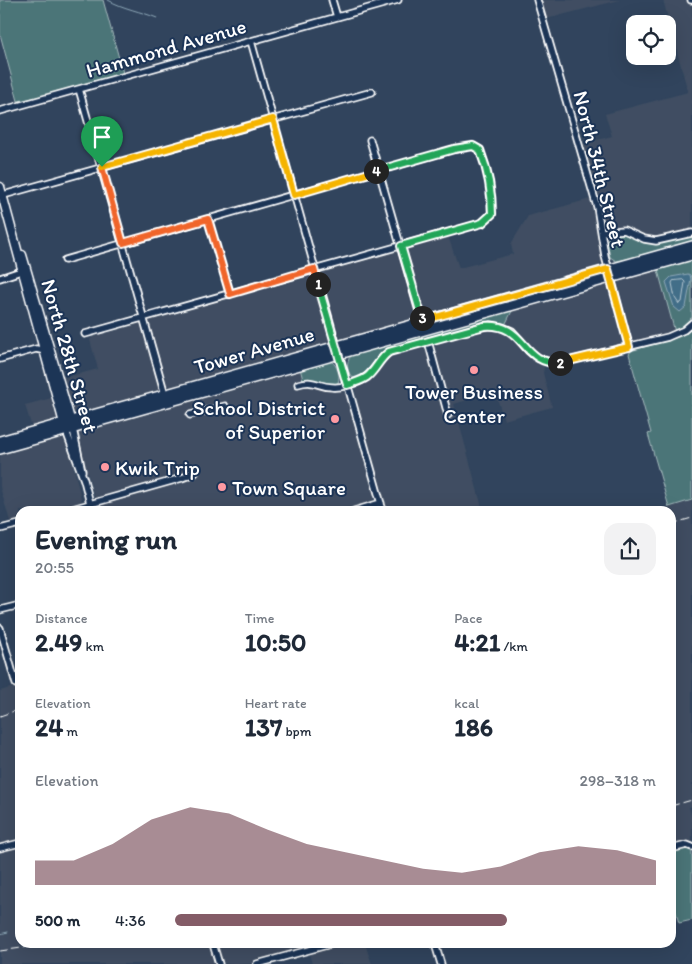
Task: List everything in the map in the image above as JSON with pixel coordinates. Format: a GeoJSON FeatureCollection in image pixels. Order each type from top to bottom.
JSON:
{"type":"FeatureCollection","features":[{"type":"Feature","properties":{"kind":"main road","name":"North 28th Street"},"geometry":{"type":"LineString","coordinates":[[1,192],[58,378],[68,426]]}},
{"type":"Feature","properties":{"kind":"main road","name":"Tower Avenue"},"geometry":{"type":"LineString","coordinates":[[610,274],[692,246]]}},
{"type":"Feature","properties":{"kind":"main road","name":"Tower Avenue"},"geometry":{"type":"LineString","coordinates":[[0,449],[68,426],[424,325],[610,274],[692,255]]}},
{"type":"Feature","properties":{"kind":"main road","name":"North 28th Street"},"geometry":{"type":"LineString","coordinates":[[24,268],[43,349],[68,426]]}},
{"type":"Feature","properties":{"kind":"main road","name":"Tower Avenue"},"geometry":{"type":"LineString","coordinates":[[0,441],[68,426]]}},
{"type":"Feature","properties":{"kind":"street"},"geometry":{"type":"LineString","coordinates":[[332,0],[337,17]]}},
{"type":"Feature","properties":{"kind":"street","name":"Hammond Avenue"},"geometry":{"type":"LineString","coordinates":[[0,111],[398,0]]}},
{"type":"Feature","properties":{"kind":"street","name":"North 34th Street"},"geometry":{"type":"LineString","coordinates":[[537,0],[596,203],[610,274],[629,347]]}},
{"type":"Feature","properties":{"kind":"street"},"geometry":{"type":"LineString","coordinates":[[251,40],[382,506]]}},
{"type":"Feature","properties":{"kind":"street"},"geometry":{"type":"LineString","coordinates":[[79,89],[166,398]]}},
{"type":"Feature","properties":{"kind":"street"},"geometry":{"type":"LineString","coordinates":[[1,192],[102,167],[372,92]]}},
{"type":"Feature","properties":{"kind":"street"},"geometry":{"type":"LineString","coordinates":[[370,140],[424,325]]}},
{"type":"Feature","properties":{"kind":"street"},"geometry":{"type":"LineString","coordinates":[[65,260],[454,149],[473,146],[480,150],[483,158],[492,196],[492,214],[482,223],[86,334]]}},
{"type":"Feature","properties":{"kind":"street"},"geometry":{"type":"LineString","coordinates":[[208,219],[230,294]]}},
{"type":"Feature","properties":{"kind":"street"},"geometry":{"type":"LineString","coordinates":[[602,232],[624,230],[644,239],[656,241],[692,233]]}},
{"type":"Feature","properties":{"kind":"street"},"geometry":{"type":"LineString","coordinates":[[0,278],[24,268]]}},
{"type":"Feature","properties":{"kind":"street"},"geometry":{"type":"LineString","coordinates":[[298,384],[312,382],[332,388],[358,382],[367,377],[389,352],[491,325],[512,331],[529,351],[538,358],[551,363],[568,361],[678,334],[692,322]]}},
{"type":"Feature","properties":{"kind":"street"},"geometry":{"type":"LineString","coordinates":[[428,341],[448,415]]}},
{"type":"Feature","properties":{"kind":"street"},"geometry":{"type":"LineString","coordinates":[[0,359],[36,349],[43,349],[48,354],[51,367],[58,378]]}},
{"type":"Feature","properties":{"kind":"street"},"geometry":{"type":"LineString","coordinates":[[190,415],[224,406]]}},
{"type":"Feature","properties":{"kind":"street","name":"North 28th Street"},"geometry":{"type":"LineString","coordinates":[[68,426],[90,504]]}},
{"type":"Feature","properties":{"kind":"street"},"geometry":{"type":"LineString","coordinates":[[83,506],[195,473]]}},
{"type":"Feature","properties":{"kind":"street"},"geometry":{"type":"LineString","coordinates":[[371,506],[381,503]]}},
{"type":"Feature","properties":{"kind":"street"},"geometry":{"type":"LineString","coordinates":[[0,529],[15,525]]}},
{"type":"Feature","properties":{"kind":"street"},"geometry":{"type":"LineString","coordinates":[[0,610],[15,606]]}},
{"type":"Feature","properties":{"kind":"street"},"geometry":{"type":"LineString","coordinates":[[0,628],[15,680]]}},
{"type":"Feature","properties":{"kind":"street"},"geometry":{"type":"LineString","coordinates":[[0,848],[15,844]]}},
{"type":"Feature","properties":{"kind":"street"},"geometry":{"type":"LineString","coordinates":[[676,848],[687,845],[692,847]]}},
{"type":"Feature","properties":{"kind":"street"},"geometry":{"type":"LineString","coordinates":[[214,948],[219,964]]}},
{"type":"Feature","properties":{"kind":"street"},"geometry":{"type":"LineString","coordinates":[[257,964],[316,948]]}},
{"type":"Feature","properties":{"kind":"street"},"geometry":{"type":"LineString","coordinates":[[436,948],[440,964]]}},
{"type":"Feature","properties":{"kind":"shaded area"},"geometry":{"type":"Polygon","coordinates":[[[541,0],[620,0],[546,19],[541,0]]]}},
{"type":"Feature","properties":{"kind":"shaded area"},"geometry":{"type":"Polygon","coordinates":[[[663,0],[692,0],[692,230],[658,238],[647,236],[626,227],[609,229],[605,226],[582,144],[612,136],[605,114],[688,92],[676,48],[676,15],[667,15],[663,0]]]}},
{"type":"Feature","properties":{"kind":"shaded area"},"geometry":{"type":"Polygon","coordinates":[[[590,199],[602,261],[599,268],[426,315],[402,322],[391,328],[318,345],[306,351],[191,383],[183,383],[79,413],[72,412],[59,379],[98,369],[90,340],[92,337],[448,236],[459,268],[513,254],[511,244],[528,216],[590,199]]]}},
{"type":"Feature","properties":{"kind":"shaded area"},"geometry":{"type":"Polygon","coordinates":[[[657,267],[675,332],[565,359],[554,360],[546,358],[543,373],[552,407],[504,420],[495,392],[454,404],[482,506],[386,506],[359,411],[355,390],[357,385],[367,381],[384,361],[393,355],[416,348],[424,348],[428,354],[443,406],[448,405],[434,349],[436,343],[487,329],[495,328],[502,330],[514,307],[606,284],[657,267]]]}},
{"type":"Feature","properties":{"kind":"shaded area"},"geometry":{"type":"Polygon","coordinates":[[[300,368],[305,386],[316,386],[346,393],[373,488],[373,501],[358,506],[97,506],[78,434],[104,422],[185,400],[200,398],[300,368]]]}},
{"type":"Feature","properties":{"kind":"shaded area"},"geometry":{"type":"Polygon","coordinates":[[[55,397],[58,419],[32,428],[25,405],[55,397]]]}},
{"type":"Feature","properties":{"kind":"shaded area"},"geometry":{"type":"Polygon","coordinates":[[[62,438],[66,440],[82,503],[73,506],[15,506],[15,524],[11,525],[0,487],[0,452],[62,438]]]}},
{"type":"Feature","properties":{"kind":"shaded area"},"geometry":{"type":"Polygon","coordinates":[[[692,500],[692,806],[689,807],[692,818],[692,847],[676,849],[676,506],[671,506],[692,500]]]}},
{"type":"Feature","properties":{"kind":"shaded area"},"geometry":{"type":"Polygon","coordinates":[[[15,686],[15,948],[366,948],[372,964],[312,964],[308,950],[257,964],[0,964],[0,691],[15,686]]]}},
{"type":"Feature","properties":{"kind":"green space"},"geometry":{"type":"Polygon","coordinates":[[[0,0],[103,0],[123,73],[47,95],[18,101],[0,34],[0,0]]]}},
{"type":"Feature","properties":{"kind":"green space"},"geometry":{"type":"Polygon","coordinates":[[[623,233],[645,243],[659,244],[692,236],[692,242],[640,257],[616,261],[610,257],[607,240],[611,235],[623,233]]]}},
{"type":"Feature","properties":{"kind":"green space"},"geometry":{"type":"Polygon","coordinates":[[[692,257],[692,317],[686,325],[675,332],[657,267],[692,257]]]}},
{"type":"Feature","properties":{"kind":"green space"},"geometry":{"type":"Polygon","coordinates":[[[514,307],[505,325],[492,322],[482,323],[393,348],[381,356],[359,378],[355,379],[350,375],[348,362],[351,356],[374,347],[514,307]]]}},
{"type":"Feature","properties":{"kind":"green space"},"geometry":{"type":"Polygon","coordinates":[[[692,327],[692,500],[669,506],[648,434],[651,433],[629,354],[631,351],[681,336],[692,327]]]}},
{"type":"Feature","properties":{"kind":"green space"},"geometry":{"type":"Polygon","coordinates":[[[331,361],[338,371],[338,383],[330,384],[303,380],[300,368],[331,361]]]}},
{"type":"Feature","properties":{"kind":"green space"},"geometry":{"type":"Polygon","coordinates":[[[692,844],[692,920],[679,923],[676,913],[676,849],[692,844]]]}},
{"type":"Feature","properties":{"kind":"water"},"geometry":{"type":"Polygon","coordinates":[[[688,274],[691,279],[686,307],[680,312],[674,307],[666,282],[671,277],[688,274]]]}},
{"type":"Feature","properties":{"kind":"waterway"},"geometry":{"type":"LineString","coordinates":[[108,0],[157,18]]}},
{"type":"Feature","properties":{"kind":"waterway"},"geometry":{"type":"LineString","coordinates":[[0,934],[8,932]]}},
{"type":"Feature","properties":{"kind":"railway"},"geometry":{"type":"LineString","coordinates":[[676,523],[692,518]]}},
{"type":"Feature","properties":{"kind":"railway"},"geometry":{"type":"LineString","coordinates":[[0,716],[15,711]]}},
{"type":"Feature","properties":{"kind":"railway"},"geometry":{"type":"LineString","coordinates":[[676,805],[692,800]]}},
{"type":"Feature","properties":{"kind":"railway"},"geometry":{"type":"LineString","coordinates":[[0,951],[21,948]]}},
{"type":"Feature","properties":{"kind":"place","name":"Tower Business Center"},"geometry":{"type":"Point","coordinates":[474,370]}},
{"type":"Feature","properties":{"kind":"place","name":"School District of Superior"},"geometry":{"type":"Point","coordinates":[335,419]}},
{"type":"Feature","properties":{"kind":"place","name":"Kwik Trip"},"geometry":{"type":"Point","coordinates":[105,467]}},
{"type":"Feature","properties":{"kind":"place","name":"Town Square"},"geometry":{"type":"Point","coordinates":[222,487]}},
{"type":"Feature","properties":{"kind":"route"},"geometry":{"type":"LineString","coordinates":[[273,119],[294,195],[454,149],[473,146],[480,150],[486,166],[492,196],[492,214],[482,223],[401,246],[422,321],[608,269],[629,347],[551,363],[538,358],[529,351],[512,331],[491,325],[389,352],[367,377],[347,385],[314,269],[230,294],[208,219],[123,243],[102,167],[273,119]]}}]}
